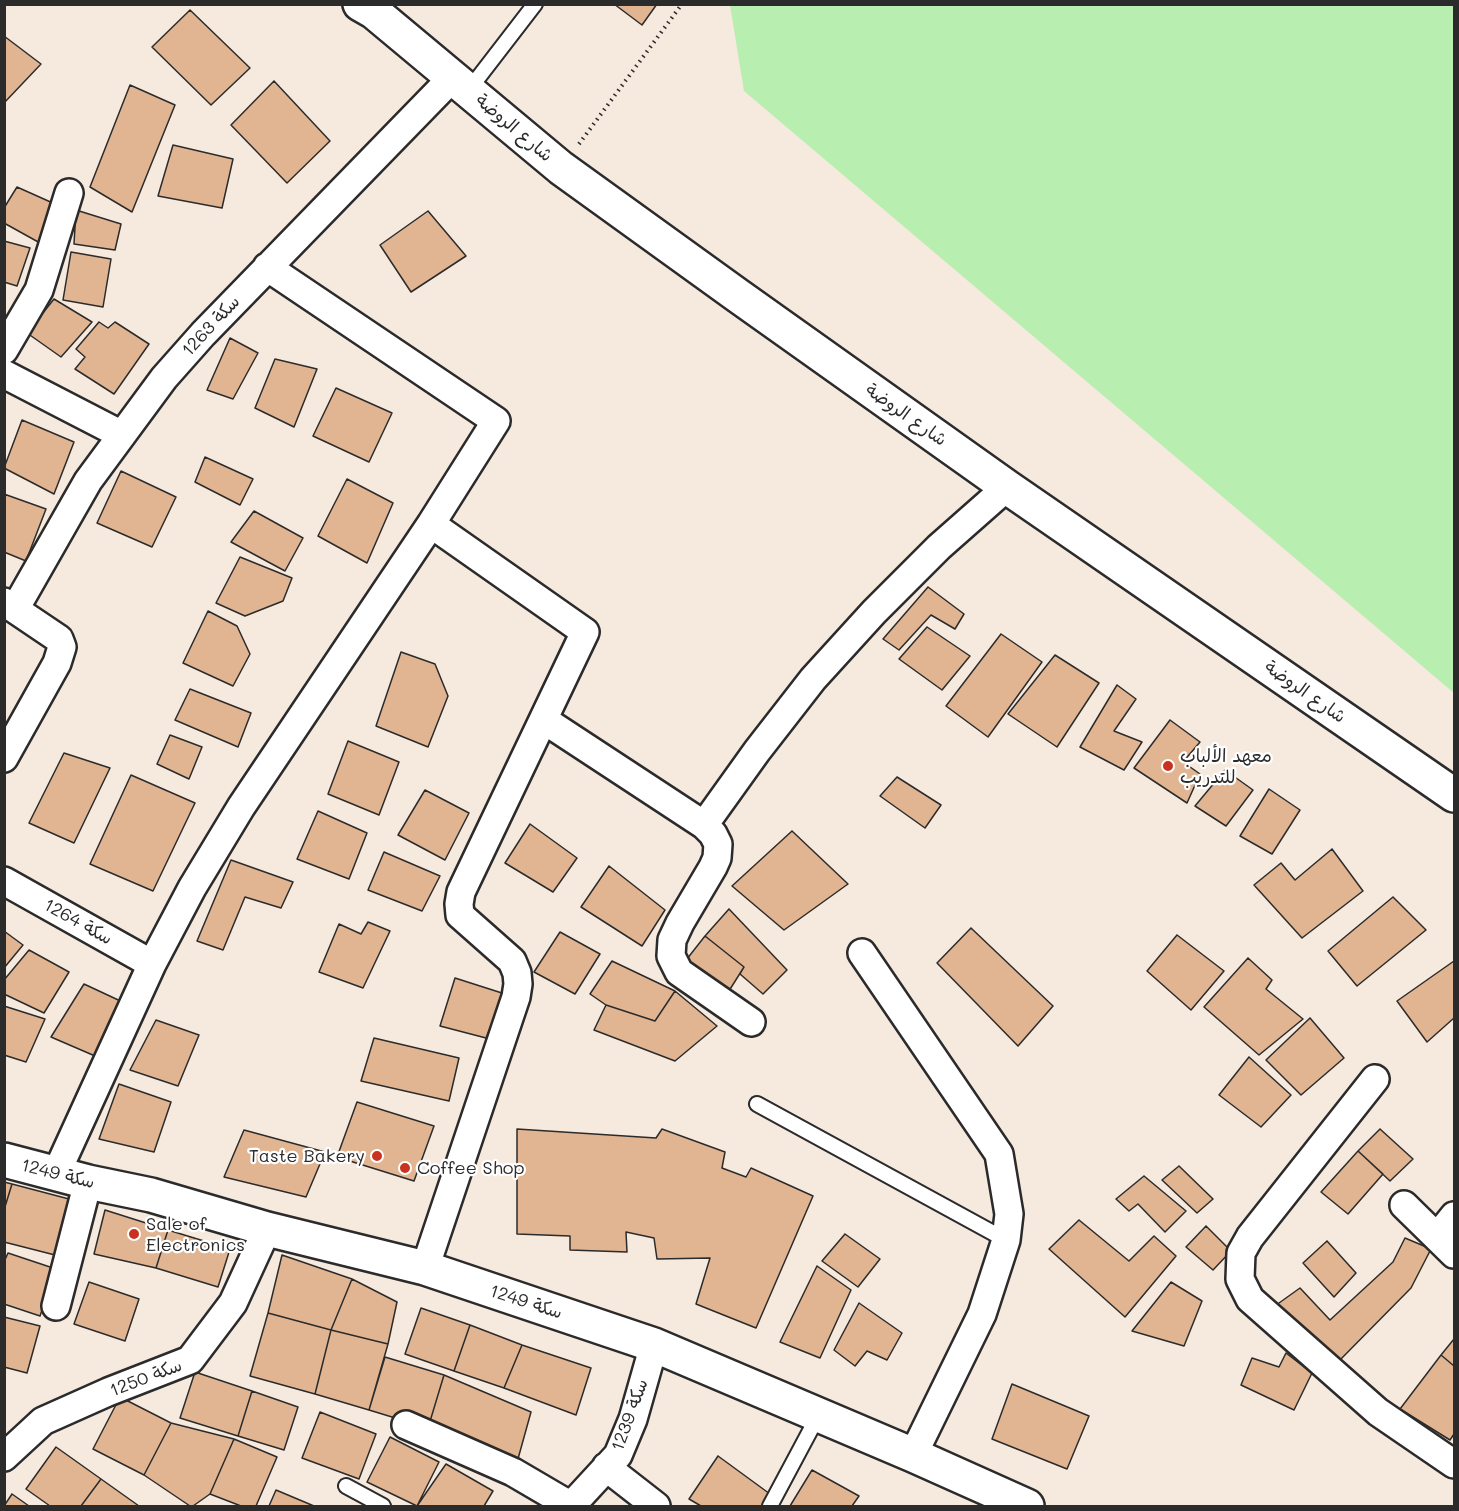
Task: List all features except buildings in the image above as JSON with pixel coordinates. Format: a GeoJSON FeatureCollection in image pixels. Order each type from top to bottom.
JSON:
{"type":"FeatureCollection","features":[{"type":"Feature","properties":{"kind":"main road","name":"شارع الروضة"},"geometry":{"type":"LineString","coordinates":[[368,7],[561,168],[1007,487],[1455,795]]}},
{"type":"Feature","properties":{"kind":"main road","name":"سكة 1249"},"geometry":{"type":"LineString","coordinates":[[4,1160],[88,1182],[151,1195],[267,1228],[425,1268],[654,1345],[1027,1506]]}},
{"type":"Feature","properties":{"kind":"street","name":"سكة 1263"},"geometry":{"type":"LineString","coordinates":[[10,606],[87,481],[172,369],[202,334],[267,267],[460,84]]}},
{"type":"Feature","properties":{"kind":"street"},"geometry":{"type":"LineString","coordinates":[[4,350],[39,290],[69,193]]}},
{"type":"Feature","properties":{"kind":"street"},"geometry":{"type":"LineString","coordinates":[[56,1174],[152,964],[192,888],[241,807],[431,524],[496,420],[267,267]]}},
{"type":"Feature","properties":{"kind":"street"},"geometry":{"type":"LineString","coordinates":[[4,374],[122,435]]}},
{"type":"Feature","properties":{"kind":"street"},"geometry":{"type":"LineString","coordinates":[[704,825],[757,751],[813,679],[874,612],[939,547],[1007,487]]}},
{"type":"Feature","properties":{"kind":"street"},"geometry":{"type":"LineString","coordinates":[[425,1268],[516,998],[518,984],[517,973],[512,961],[460,915],[461,892],[585,632],[431,524]]}},
{"type":"Feature","properties":{"kind":"street"},"geometry":{"type":"LineString","coordinates":[[4,758],[57,663],[62,646],[59,639],[10,606]]}},
{"type":"Feature","properties":{"kind":"street"},"geometry":{"type":"LineString","coordinates":[[544,720],[704,825],[713,834],[718,844],[717,858],[672,940],[671,956],[679,972],[751,1022]]}},
{"type":"Feature","properties":{"kind":"street","name":"سكة 1264"},"geometry":{"type":"LineString","coordinates":[[4,881],[152,964]]}},
{"type":"Feature","properties":{"kind":"street"},"geometry":{"type":"LineString","coordinates":[[862,953],[999,1154],[1009,1214],[1006,1240],[982,1314],[912,1455]]}},
{"type":"Feature","properties":{"kind":"street"},"geometry":{"type":"LineString","coordinates":[[1375,1079],[1250,1237],[1241,1253],[1240,1279],[1250,1299],[1378,1412],[1455,1464]]}},
{"type":"Feature","properties":{"kind":"street"},"geometry":{"type":"LineString","coordinates":[[56,1306],[88,1182]]}},
{"type":"Feature","properties":{"kind":"street"},"geometry":{"type":"LineString","coordinates":[[1404,1205],[1446,1245],[1455,1216]]}},
{"type":"Feature","properties":{"kind":"street","name":"سكة 1250"},"geometry":{"type":"LineString","coordinates":[[4,1456],[43,1421],[108,1392],[190,1360],[233,1303],[267,1228]]}},
{"type":"Feature","properties":{"kind":"street","name":"سكة 1239"},"geometry":{"type":"LineString","coordinates":[[571,1506],[618,1455],[633,1419],[654,1345]]}},
{"type":"Feature","properties":{"kind":"street"},"geometry":{"type":"LineString","coordinates":[[406,1425],[513,1472],[571,1506]]}},
{"type":"Feature","properties":{"kind":"street"},"geometry":{"type":"LineString","coordinates":[[606,1467],[656,1506]]}},
{"type":"Feature","properties":{"kind":"lane"},"geometry":{"type":"LineString","coordinates":[[460,84],[535,4]]}},
{"type":"Feature","properties":{"kind":"lane"},"geometry":{"type":"LineString","coordinates":[[757,1104],[1006,1240]]}},
{"type":"Feature","properties":{"kind":"lane"},"geometry":{"type":"LineString","coordinates":[[770,1506],[818,1416]]}},
{"type":"Feature","properties":{"kind":"lane"},"geometry":{"type":"LineString","coordinates":[[346,1486],[383,1506]]}},
{"type":"Feature","properties":{"kind":"path"},"geometry":{"type":"LineString","coordinates":[[561,168],[682,4]]}},
{"type":"Feature","properties":{"kind":"green space"},"geometry":{"type":"Polygon","coordinates":[[[730,5],[1454,5],[1454,693],[744,91],[730,5]]]}},
{"type":"Feature","properties":{"kind":"place","name":"معهد الألباب للتدريب"},"geometry":{"type":"Point","coordinates":[1168,766]}},
{"type":"Feature","properties":{"kind":"place","name":"Taste Bakery"},"geometry":{"type":"Point","coordinates":[377,1156]}},
{"type":"Feature","properties":{"kind":"place","name":"Coffee Shop"},"geometry":{"type":"Point","coordinates":[405,1168]}},
{"type":"Feature","properties":{"kind":"place","name":"Sale of Electronics"},"geometry":{"type":"Point","coordinates":[134,1234]}}]}
